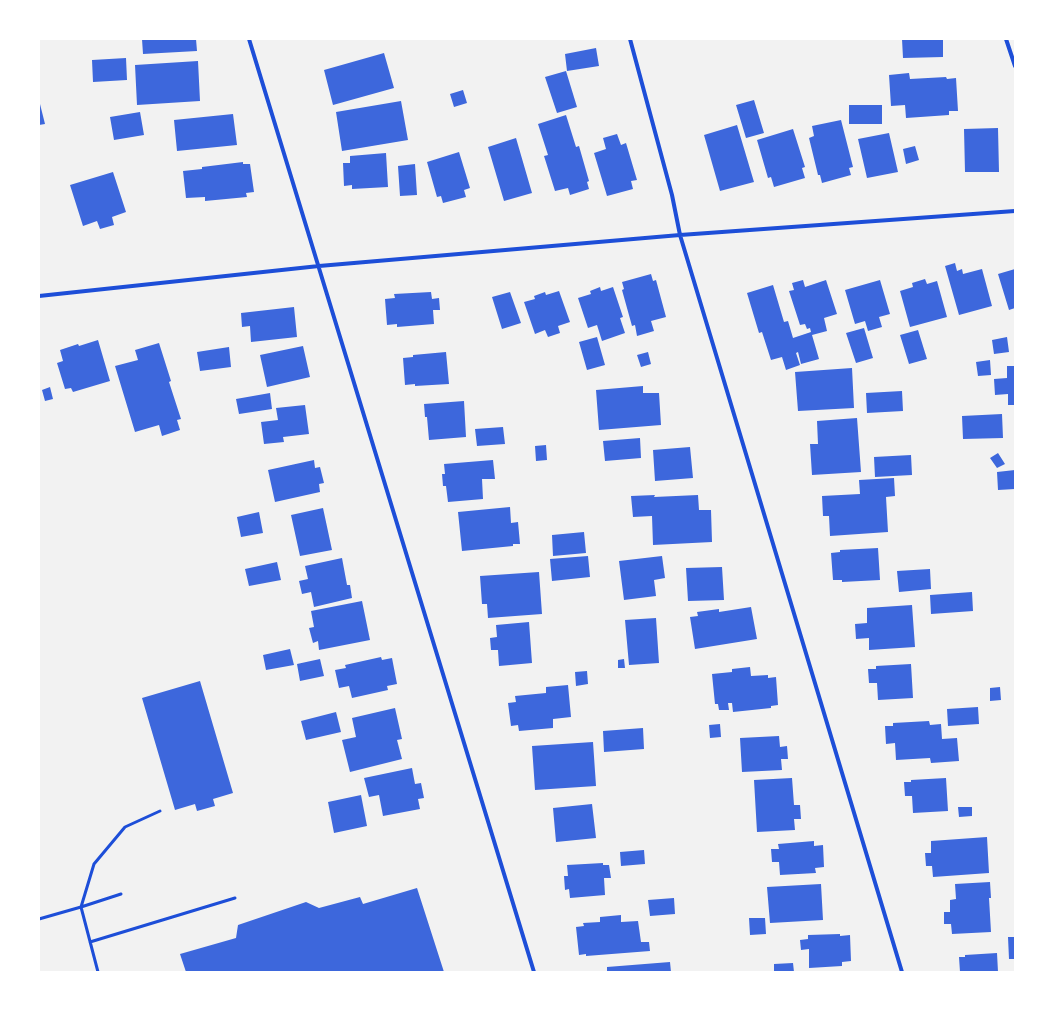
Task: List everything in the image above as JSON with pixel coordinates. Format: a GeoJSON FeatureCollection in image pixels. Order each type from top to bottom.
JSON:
{"type":"FeatureCollection","features":[{"type":"Feature","properties":{"kind":"street"},"geometry":{"type":"LineString","coordinates":[[249,39],[534,972]]}},
{"type":"Feature","properties":{"kind":"street"},"geometry":{"type":"LineString","coordinates":[[630,39],[672,195],[680,235],[902,972]]}},
{"type":"Feature","properties":{"kind":"street"},"geometry":{"type":"LineString","coordinates":[[1006,39],[1015,66]]}},
{"type":"Feature","properties":{"kind":"street"},"geometry":{"type":"LineString","coordinates":[[39,296],[319,266],[680,235],[1015,211]]}},
{"type":"Feature","properties":{"kind":"lane"},"geometry":{"type":"LineString","coordinates":[[98,972],[81,907],[94,864],[125,827],[160,811]]}},
{"type":"Feature","properties":{"kind":"lane"},"geometry":{"type":"LineString","coordinates":[[39,919],[121,894]]}},
{"type":"Feature","properties":{"kind":"lane"},"geometry":{"type":"LineString","coordinates":[[90,942],[235,898]]}},
{"type":"Feature","properties":{"kind":"building"},"geometry":{"type":"Polygon","coordinates":[[[142,39],[196,39],[197,51],[143,54],[142,39]]]}},
{"type":"Feature","properties":{"kind":"building"},"geometry":{"type":"Polygon","coordinates":[[[902,39],[943,39],[943,57],[903,58],[902,39]]]}},
{"type":"Feature","properties":{"kind":"building"},"geometry":{"type":"Polygon","coordinates":[[[596,48],[599,66],[567,71],[565,54],[596,48]]]}},
{"type":"Feature","properties":{"kind":"building"},"geometry":{"type":"Polygon","coordinates":[[[384,53],[394,88],[333,105],[324,70],[384,53]]]}},
{"type":"Feature","properties":{"kind":"building"},"geometry":{"type":"Polygon","coordinates":[[[126,58],[127,80],[93,82],[92,60],[126,58]]]}},
{"type":"Feature","properties":{"kind":"building"},"geometry":{"type":"Polygon","coordinates":[[[198,61],[200,101],[137,105],[135,65],[198,61]]]}},
{"type":"Feature","properties":{"kind":"building"},"geometry":{"type":"Polygon","coordinates":[[[566,71],[577,107],[557,113],[545,77],[566,71]]]}},
{"type":"Feature","properties":{"kind":"building"},"geometry":{"type":"Polygon","coordinates":[[[909,73],[910,79],[946,77],[947,79],[956,78],[958,111],[949,111],[949,115],[906,118],[905,105],[891,106],[889,75],[909,73]]]}},
{"type":"Feature","properties":{"kind":"building"},"geometry":{"type":"Polygon","coordinates":[[[463,90],[467,103],[454,107],[450,94],[463,90]]]}},
{"type":"Feature","properties":{"kind":"building"},"geometry":{"type":"Polygon","coordinates":[[[39,100],[45,124],[39,125],[39,100]]]}},
{"type":"Feature","properties":{"kind":"building"},"geometry":{"type":"Polygon","coordinates":[[[754,100],[764,133],[746,138],[736,105],[754,100]]]}},
{"type":"Feature","properties":{"kind":"building"},"geometry":{"type":"Polygon","coordinates":[[[401,101],[408,140],[342,151],[336,112],[401,101]]]}},
{"type":"Feature","properties":{"kind":"building"},"geometry":{"type":"Polygon","coordinates":[[[849,105],[882,105],[882,124],[849,124],[849,105]]]}},
{"type":"Feature","properties":{"kind":"building"},"geometry":{"type":"Polygon","coordinates":[[[140,112],[144,135],[114,140],[110,117],[140,112]]]}},
{"type":"Feature","properties":{"kind":"building"},"geometry":{"type":"Polygon","coordinates":[[[233,114],[237,145],[177,151],[174,120],[233,114]]]}},
{"type":"Feature","properties":{"kind":"building"},"geometry":{"type":"Polygon","coordinates":[[[566,115],[576,147],[579,146],[589,181],[587,182],[589,189],[570,195],[568,188],[555,191],[544,156],[548,155],[538,124],[566,115]]]}},
{"type":"Feature","properties":{"kind":"building"},"geometry":{"type":"Polygon","coordinates":[[[841,120],[853,167],[849,168],[851,175],[822,183],[820,175],[818,175],[809,138],[814,136],[812,126],[841,120]]]}},
{"type":"Feature","properties":{"kind":"building"},"geometry":{"type":"Polygon","coordinates":[[[737,125],[754,182],[720,191],[704,135],[737,125]]]}},
{"type":"Feature","properties":{"kind":"building"},"geometry":{"type":"Polygon","coordinates":[[[998,128],[999,172],[965,172],[964,129],[998,128]]]}},
{"type":"Feature","properties":{"kind":"building"},"geometry":{"type":"Polygon","coordinates":[[[793,129],[805,167],[802,168],[805,178],[774,187],[771,177],[768,178],[757,140],[793,129]]]}},
{"type":"Feature","properties":{"kind":"building"},"geometry":{"type":"Polygon","coordinates":[[[889,133],[898,172],[867,178],[858,139],[889,133]]]}},
{"type":"Feature","properties":{"kind":"building"},"geometry":{"type":"Polygon","coordinates":[[[617,134],[621,145],[626,143],[637,180],[631,181],[633,189],[607,196],[594,153],[606,149],[603,138],[617,134]]]}},
{"type":"Feature","properties":{"kind":"building"},"geometry":{"type":"Polygon","coordinates":[[[516,138],[532,193],[504,201],[488,147],[516,138]]]}},
{"type":"Feature","properties":{"kind":"building"},"geometry":{"type":"Polygon","coordinates":[[[915,146],[919,160],[906,164],[903,149],[915,146]]]}},
{"type":"Feature","properties":{"kind":"building"},"geometry":{"type":"Polygon","coordinates":[[[459,152],[470,188],[464,190],[466,197],[443,203],[441,196],[437,197],[427,162],[459,152]]]}},
{"type":"Feature","properties":{"kind":"building"},"geometry":{"type":"Polygon","coordinates":[[[386,153],[388,187],[352,189],[352,185],[344,186],[343,163],[350,163],[350,156],[386,153]]]}},
{"type":"Feature","properties":{"kind":"building"},"geometry":{"type":"Polygon","coordinates":[[[243,162],[243,164],[250,164],[254,192],[246,193],[247,197],[205,201],[205,197],[186,198],[183,171],[243,162]]]}},
{"type":"Feature","properties":{"kind":"building"},"geometry":{"type":"Polygon","coordinates":[[[415,164],[417,195],[400,196],[398,166],[415,164]]]}},
{"type":"Feature","properties":{"kind":"building"},"geometry":{"type":"Polygon","coordinates":[[[113,172],[126,212],[112,217],[114,225],[100,229],[97,221],[83,226],[70,185],[113,172]]]}},
{"type":"Feature","properties":{"kind":"building"},"geometry":{"type":"Polygon","coordinates":[[[955,263],[957,271],[962,269],[963,274],[982,269],[992,306],[959,315],[945,266],[955,263]]]}},
{"type":"Feature","properties":{"kind":"building"},"geometry":{"type":"Polygon","coordinates":[[[1015,269],[1015,308],[1009,310],[998,274],[1015,269]]]}},
{"type":"Feature","properties":{"kind":"building"},"geometry":{"type":"Polygon","coordinates":[[[651,274],[653,281],[656,280],[666,317],[651,321],[654,331],[637,336],[635,325],[632,326],[622,290],[624,289],[622,282],[651,274]]]}},
{"type":"Feature","properties":{"kind":"building"},"geometry":{"type":"Polygon","coordinates":[[[925,279],[927,284],[937,281],[947,317],[910,327],[900,291],[913,287],[912,283],[925,279]]]}},
{"type":"Feature","properties":{"kind":"building"},"geometry":{"type":"Polygon","coordinates":[[[803,280],[805,287],[826,280],[837,314],[824,318],[827,331],[812,335],[819,359],[801,364],[798,352],[796,353],[800,365],[786,370],[782,357],[771,360],[762,332],[759,333],[747,293],[773,285],[784,322],[788,321],[793,338],[811,332],[810,328],[807,329],[805,324],[800,325],[789,291],[794,290],[792,283],[803,280]]]}},
{"type":"Feature","properties":{"kind":"building"},"geometry":{"type":"Polygon","coordinates":[[[880,280],[890,314],[879,317],[882,327],[868,331],[865,321],[855,324],[845,290],[880,280]]]}},
{"type":"Feature","properties":{"kind":"building"},"geometry":{"type":"Polygon","coordinates":[[[600,287],[601,291],[613,287],[623,317],[620,318],[625,333],[602,341],[597,325],[588,328],[578,298],[591,294],[590,291],[600,287]]]}},
{"type":"Feature","properties":{"kind":"building"},"geometry":{"type":"Polygon","coordinates":[[[559,291],[570,322],[558,326],[560,333],[548,337],[545,330],[535,334],[524,302],[535,299],[534,296],[545,292],[546,295],[559,291]]]}},
{"type":"Feature","properties":{"kind":"building"},"geometry":{"type":"Polygon","coordinates":[[[431,292],[432,299],[439,298],[440,310],[433,310],[434,324],[397,327],[397,324],[387,325],[385,299],[395,298],[394,294],[431,292]]]}},
{"type":"Feature","properties":{"kind":"building"},"geometry":{"type":"Polygon","coordinates":[[[510,292],[521,323],[502,329],[492,297],[510,292]]]}},
{"type":"Feature","properties":{"kind":"building"},"geometry":{"type":"Polygon","coordinates":[[[294,307],[297,337],[251,342],[250,326],[242,327],[241,313],[294,307]]]}},
{"type":"Feature","properties":{"kind":"building"},"geometry":{"type":"Polygon","coordinates":[[[864,328],[873,358],[856,363],[846,333],[864,328]]]}},
{"type":"Feature","properties":{"kind":"building"},"geometry":{"type":"Polygon","coordinates":[[[918,330],[927,359],[909,364],[900,335],[918,330]]]}},
{"type":"Feature","properties":{"kind":"building"},"geometry":{"type":"Polygon","coordinates":[[[597,337],[605,365],[587,370],[579,342],[597,337]]]}},
{"type":"Feature","properties":{"kind":"building"},"geometry":{"type":"Polygon","coordinates":[[[1007,337],[1009,352],[994,354],[992,340],[1007,337]]]}},
{"type":"Feature","properties":{"kind":"building"},"geometry":{"type":"Polygon","coordinates":[[[98,340],[110,381],[73,392],[71,388],[65,389],[57,363],[63,361],[60,350],[78,344],[79,346],[98,340]]]}},
{"type":"Feature","properties":{"kind":"building"},"geometry":{"type":"Polygon","coordinates":[[[159,343],[171,381],[169,382],[181,419],[177,420],[180,430],[162,436],[159,425],[135,432],[115,366],[138,360],[135,350],[159,343]]]}},
{"type":"Feature","properties":{"kind":"building"},"geometry":{"type":"Polygon","coordinates":[[[303,346],[310,377],[267,387],[260,355],[303,346]]]}},
{"type":"Feature","properties":{"kind":"building"},"geometry":{"type":"Polygon","coordinates":[[[229,347],[231,367],[200,371],[197,352],[229,347]]]}},
{"type":"Feature","properties":{"kind":"building"},"geometry":{"type":"Polygon","coordinates":[[[446,352],[449,384],[415,386],[415,384],[405,385],[403,358],[413,357],[413,355],[446,352]]]}},
{"type":"Feature","properties":{"kind":"building"},"geometry":{"type":"Polygon","coordinates":[[[648,352],[651,364],[641,367],[637,355],[648,352]]]}},
{"type":"Feature","properties":{"kind":"building"},"geometry":{"type":"Polygon","coordinates":[[[990,360],[991,375],[978,376],[976,362],[990,360]]]}},
{"type":"Feature","properties":{"kind":"building"},"geometry":{"type":"Polygon","coordinates":[[[1007,366],[1015,366],[1015,405],[1008,405],[1008,394],[995,395],[994,379],[1007,378],[1007,366]]]}},
{"type":"Feature","properties":{"kind":"building"},"geometry":{"type":"Polygon","coordinates":[[[852,368],[854,408],[798,411],[795,372],[852,368]]]}},
{"type":"Feature","properties":{"kind":"building"},"geometry":{"type":"Polygon","coordinates":[[[643,386],[643,393],[659,393],[661,425],[599,430],[596,390],[643,386]]]}},
{"type":"Feature","properties":{"kind":"building"},"geometry":{"type":"Polygon","coordinates":[[[50,387],[53,399],[45,401],[42,390],[50,387]]]}},
{"type":"Feature","properties":{"kind":"building"},"geometry":{"type":"Polygon","coordinates":[[[902,391],[903,411],[867,413],[866,393],[902,391]]]}},
{"type":"Feature","properties":{"kind":"building"},"geometry":{"type":"Polygon","coordinates":[[[270,393],[272,409],[239,414],[236,399],[270,393]]]}},
{"type":"Feature","properties":{"kind":"building"},"geometry":{"type":"Polygon","coordinates":[[[464,401],[466,437],[429,440],[424,404],[464,401]]]}},
{"type":"Feature","properties":{"kind":"building"},"geometry":{"type":"Polygon","coordinates":[[[305,405],[309,434],[283,437],[284,442],[264,444],[261,422],[278,420],[276,408],[305,405]]]}},
{"type":"Feature","properties":{"kind":"building"},"geometry":{"type":"Polygon","coordinates":[[[1002,414],[1003,438],[963,439],[962,416],[1002,414]]]}},
{"type":"Feature","properties":{"kind":"building"},"geometry":{"type":"Polygon","coordinates":[[[857,418],[861,472],[812,475],[810,444],[818,444],[817,421],[857,418]]]}},
{"type":"Feature","properties":{"kind":"building"},"geometry":{"type":"Polygon","coordinates":[[[503,427],[505,444],[477,446],[475,429],[503,427]]]}},
{"type":"Feature","properties":{"kind":"building"},"geometry":{"type":"Polygon","coordinates":[[[640,438],[641,458],[605,461],[603,441],[640,438]]]}},
{"type":"Feature","properties":{"kind":"building"},"geometry":{"type":"Polygon","coordinates":[[[546,445],[547,460],[536,461],[535,446],[546,445]]]}},
{"type":"Feature","properties":{"kind":"building"},"geometry":{"type":"Polygon","coordinates":[[[690,447],[693,478],[655,481],[653,450],[690,447]]]}},
{"type":"Feature","properties":{"kind":"building"},"geometry":{"type":"Polygon","coordinates":[[[998,453],[1005,464],[997,468],[990,458],[998,453]]]}},
{"type":"Feature","properties":{"kind":"building"},"geometry":{"type":"Polygon","coordinates":[[[911,455],[912,475],[875,477],[874,457],[911,455]]]}},
{"type":"Feature","properties":{"kind":"building"},"geometry":{"type":"Polygon","coordinates":[[[314,460],[315,468],[320,467],[324,483],[319,484],[320,492],[275,502],[268,470],[314,460]]]}},
{"type":"Feature","properties":{"kind":"building"},"geometry":{"type":"Polygon","coordinates":[[[493,460],[495,479],[482,479],[483,499],[448,502],[446,486],[443,486],[442,474],[445,474],[444,464],[493,460]]]}},
{"type":"Feature","properties":{"kind":"building"},"geometry":{"type":"Polygon","coordinates":[[[1015,470],[1015,489],[998,490],[997,472],[1015,470]]]}},
{"type":"Feature","properties":{"kind":"building"},"geometry":{"type":"Polygon","coordinates":[[[894,478],[895,496],[886,497],[888,532],[830,536],[829,516],[823,516],[822,496],[860,494],[859,480],[894,478]]]}},
{"type":"Feature","properties":{"kind":"building"},"geometry":{"type":"Polygon","coordinates":[[[655,495],[654,497],[698,495],[699,510],[711,510],[712,542],[653,545],[652,516],[633,517],[631,496],[655,495]]]}},
{"type":"Feature","properties":{"kind":"building"},"geometry":{"type":"Polygon","coordinates":[[[510,507],[511,523],[518,522],[520,544],[462,551],[458,512],[510,507]]]}},
{"type":"Feature","properties":{"kind":"building"},"geometry":{"type":"Polygon","coordinates":[[[323,508],[332,550],[300,556],[291,515],[323,508]]]}},
{"type":"Feature","properties":{"kind":"building"},"geometry":{"type":"Polygon","coordinates":[[[259,512],[263,533],[241,537],[237,517],[259,512]]]}},
{"type":"Feature","properties":{"kind":"building"},"geometry":{"type":"Polygon","coordinates":[[[584,532],[586,553],[553,556],[552,535],[584,532]]]}},
{"type":"Feature","properties":{"kind":"building"},"geometry":{"type":"Polygon","coordinates":[[[878,548],[880,580],[842,582],[842,580],[833,580],[831,553],[840,552],[840,550],[878,548]]]}},
{"type":"Feature","properties":{"kind":"building"},"geometry":{"type":"Polygon","coordinates":[[[588,556],[590,577],[552,581],[550,559],[588,556]]]}},
{"type":"Feature","properties":{"kind":"building"},"geometry":{"type":"Polygon","coordinates":[[[662,556],[665,578],[654,580],[656,596],[624,600],[619,561],[662,556]]]}},
{"type":"Feature","properties":{"kind":"building"},"geometry":{"type":"Polygon","coordinates":[[[342,558],[347,585],[350,585],[352,598],[314,607],[311,592],[302,594],[299,581],[308,579],[305,566],[342,558]]]}},
{"type":"Feature","properties":{"kind":"building"},"geometry":{"type":"Polygon","coordinates":[[[277,562],[281,580],[249,586],[245,569],[277,562]]]}},
{"type":"Feature","properties":{"kind":"building"},"geometry":{"type":"Polygon","coordinates":[[[722,567],[724,600],[688,601],[686,568],[722,567]]]}},
{"type":"Feature","properties":{"kind":"building"},"geometry":{"type":"Polygon","coordinates":[[[930,569],[931,589],[899,592],[897,571],[930,569]]]}},
{"type":"Feature","properties":{"kind":"building"},"geometry":{"type":"Polygon","coordinates":[[[539,572],[542,614],[488,618],[487,604],[482,604],[480,576],[539,572]]]}},
{"type":"Feature","properties":{"kind":"building"},"geometry":{"type":"Polygon","coordinates":[[[972,592],[973,611],[931,614],[930,595],[972,592]]]}},
{"type":"Feature","properties":{"kind":"building"},"geometry":{"type":"Polygon","coordinates":[[[362,601],[370,640],[319,650],[318,641],[313,643],[309,628],[314,627],[311,611],[362,601]]]}},
{"type":"Feature","properties":{"kind":"building"},"geometry":{"type":"Polygon","coordinates":[[[912,605],[915,647],[869,650],[869,638],[856,639],[855,624],[867,623],[867,608],[912,605]]]}},
{"type":"Feature","properties":{"kind":"building"},"geometry":{"type":"Polygon","coordinates":[[[751,607],[757,639],[695,649],[690,617],[698,616],[697,612],[719,609],[719,612],[751,607]]]}},
{"type":"Feature","properties":{"kind":"building"},"geometry":{"type":"Polygon","coordinates":[[[656,618],[659,663],[629,665],[625,620],[656,618]]]}},
{"type":"Feature","properties":{"kind":"building"},"geometry":{"type":"Polygon","coordinates":[[[529,622],[532,663],[499,666],[498,650],[491,650],[490,638],[497,637],[496,625],[529,622]]]}},
{"type":"Feature","properties":{"kind":"building"},"geometry":{"type":"Polygon","coordinates":[[[290,649],[294,665],[266,670],[263,655],[290,649]]]}},
{"type":"Feature","properties":{"kind":"building"},"geometry":{"type":"Polygon","coordinates":[[[381,657],[382,660],[392,658],[397,684],[387,686],[388,690],[352,698],[349,686],[339,688],[335,670],[346,668],[345,665],[381,657]]]}},
{"type":"Feature","properties":{"kind":"building"},"geometry":{"type":"Polygon","coordinates":[[[320,659],[324,676],[300,681],[297,664],[320,659]]]}},
{"type":"Feature","properties":{"kind":"building"},"geometry":{"type":"Polygon","coordinates":[[[624,659],[625,668],[618,668],[618,660],[624,659]]]}},
{"type":"Feature","properties":{"kind":"building"},"geometry":{"type":"Polygon","coordinates":[[[911,664],[913,698],[878,700],[877,683],[869,683],[868,669],[876,669],[876,666],[911,664]]]}},
{"type":"Feature","properties":{"kind":"building"},"geometry":{"type":"Polygon","coordinates":[[[750,667],[751,676],[768,675],[768,678],[776,677],[778,705],[771,706],[771,708],[733,712],[732,703],[728,703],[729,710],[719,710],[718,704],[715,704],[712,674],[732,672],[732,669],[750,667]]]}},
{"type":"Feature","properties":{"kind":"building"},"geometry":{"type":"Polygon","coordinates":[[[587,671],[588,684],[576,686],[575,672],[587,671]]]}},
{"type":"Feature","properties":{"kind":"building"},"geometry":{"type":"Polygon","coordinates":[[[200,681],[233,793],[213,799],[215,806],[197,811],[195,804],[175,810],[142,698],[200,681]]]}},
{"type":"Feature","properties":{"kind":"building"},"geometry":{"type":"Polygon","coordinates":[[[568,685],[571,717],[553,719],[553,728],[519,731],[518,725],[511,726],[508,703],[516,702],[515,696],[546,693],[546,687],[568,685]]]}},
{"type":"Feature","properties":{"kind":"building"},"geometry":{"type":"Polygon","coordinates":[[[1000,687],[1001,700],[990,701],[990,688],[1000,687]]]}},
{"type":"Feature","properties":{"kind":"building"},"geometry":{"type":"Polygon","coordinates":[[[978,707],[979,724],[948,726],[947,709],[978,707]]]}},
{"type":"Feature","properties":{"kind":"building"},"geometry":{"type":"Polygon","coordinates":[[[395,708],[402,739],[397,740],[402,759],[350,772],[342,740],[356,737],[352,718],[395,708]]]}},
{"type":"Feature","properties":{"kind":"building"},"geometry":{"type":"Polygon","coordinates":[[[336,712],[341,732],[306,740],[301,721],[336,712]]]}},
{"type":"Feature","properties":{"kind":"building"},"geometry":{"type":"Polygon","coordinates":[[[929,721],[930,725],[941,724],[942,739],[957,738],[959,761],[931,763],[930,758],[896,760],[895,743],[886,744],[885,726],[893,726],[893,723],[929,721]]]}},
{"type":"Feature","properties":{"kind":"building"},"geometry":{"type":"Polygon","coordinates":[[[720,724],[721,737],[710,738],[709,725],[720,724]]]}},
{"type":"Feature","properties":{"kind":"building"},"geometry":{"type":"Polygon","coordinates":[[[643,728],[644,749],[604,752],[603,731],[643,728]]]}},
{"type":"Feature","properties":{"kind":"building"},"geometry":{"type":"Polygon","coordinates":[[[779,736],[780,747],[787,746],[788,759],[781,759],[782,770],[742,772],[740,738],[779,736]]]}},
{"type":"Feature","properties":{"kind":"building"},"geometry":{"type":"Polygon","coordinates":[[[593,742],[596,786],[535,790],[532,746],[593,742]]]}},
{"type":"Feature","properties":{"kind":"building"},"geometry":{"type":"Polygon","coordinates":[[[412,768],[415,784],[421,783],[424,798],[418,799],[420,809],[383,816],[379,795],[369,797],[364,778],[412,768]]]}},
{"type":"Feature","properties":{"kind":"building"},"geometry":{"type":"Polygon","coordinates":[[[792,778],[794,805],[800,805],[801,819],[794,819],[795,830],[757,832],[754,780],[792,778]]]}},
{"type":"Feature","properties":{"kind":"building"},"geometry":{"type":"Polygon","coordinates":[[[946,778],[948,811],[913,813],[912,796],[905,796],[904,782],[911,782],[911,780],[946,778]]]}},
{"type":"Feature","properties":{"kind":"building"},"geometry":{"type":"Polygon","coordinates":[[[361,795],[367,826],[334,833],[328,802],[361,795]]]}},
{"type":"Feature","properties":{"kind":"building"},"geometry":{"type":"Polygon","coordinates":[[[592,804],[596,838],[556,842],[553,808],[592,804]]]}},
{"type":"Feature","properties":{"kind":"building"},"geometry":{"type":"Polygon","coordinates":[[[958,807],[972,807],[972,816],[959,817],[958,807]]]}},
{"type":"Feature","properties":{"kind":"building"},"geometry":{"type":"Polygon","coordinates":[[[987,837],[989,873],[933,877],[932,866],[926,866],[925,853],[931,853],[931,841],[987,837]]]}},
{"type":"Feature","properties":{"kind":"building"},"geometry":{"type":"Polygon","coordinates":[[[814,841],[814,846],[823,845],[824,867],[815,868],[816,873],[780,875],[779,862],[772,862],[771,849],[779,849],[778,844],[814,841]]]}},
{"type":"Feature","properties":{"kind":"building"},"geometry":{"type":"Polygon","coordinates":[[[644,850],[645,864],[621,866],[620,852],[644,850]]]}},
{"type":"Feature","properties":{"kind":"building"},"geometry":{"type":"Polygon","coordinates":[[[603,863],[603,865],[609,865],[611,878],[604,878],[605,895],[570,898],[569,889],[565,890],[564,876],[568,876],[567,865],[603,863]]]}},
{"type":"Feature","properties":{"kind":"building"},"geometry":{"type":"Polygon","coordinates":[[[990,882],[991,898],[989,898],[991,932],[952,934],[951,924],[944,924],[944,912],[950,912],[950,900],[956,899],[955,884],[990,882]]]}},
{"type":"Feature","properties":{"kind":"building"},"geometry":{"type":"Polygon","coordinates":[[[821,884],[823,920],[770,923],[767,887],[821,884]]]}},
{"type":"Feature","properties":{"kind":"building"},"geometry":{"type":"Polygon","coordinates":[[[417,888],[444,972],[186,972],[180,954],[236,938],[238,925],[306,902],[319,908],[360,897],[363,904],[417,888]]]}},
{"type":"Feature","properties":{"kind":"building"},"geometry":{"type":"Polygon","coordinates":[[[674,898],[675,914],[650,916],[648,900],[674,898]]]}},
{"type":"Feature","properties":{"kind":"building"},"geometry":{"type":"Polygon","coordinates":[[[621,915],[621,922],[638,921],[641,942],[649,942],[650,951],[586,956],[586,954],[579,955],[576,927],[584,926],[583,923],[600,922],[600,917],[621,915]]]}},
{"type":"Feature","properties":{"kind":"building"},"geometry":{"type":"Polygon","coordinates":[[[749,918],[765,918],[766,934],[750,935],[749,918]]]}},
{"type":"Feature","properties":{"kind":"building"},"geometry":{"type":"Polygon","coordinates":[[[840,934],[840,936],[850,935],[851,961],[842,962],[842,966],[809,968],[809,949],[801,950],[800,940],[808,939],[808,935],[840,934]]]}},
{"type":"Feature","properties":{"kind":"building"},"geometry":{"type":"Polygon","coordinates":[[[1008,937],[1015,937],[1015,959],[1009,959],[1008,937]]]}},
{"type":"Feature","properties":{"kind":"building"},"geometry":{"type":"Polygon","coordinates":[[[997,953],[998,972],[960,972],[959,957],[965,957],[965,955],[997,953]]]}},
{"type":"Feature","properties":{"kind":"building"},"geometry":{"type":"Polygon","coordinates":[[[670,962],[671,972],[607,972],[607,967],[670,962]]]}},
{"type":"Feature","properties":{"kind":"building"},"geometry":{"type":"Polygon","coordinates":[[[793,963],[794,972],[774,972],[774,964],[793,963]]]}}]}
